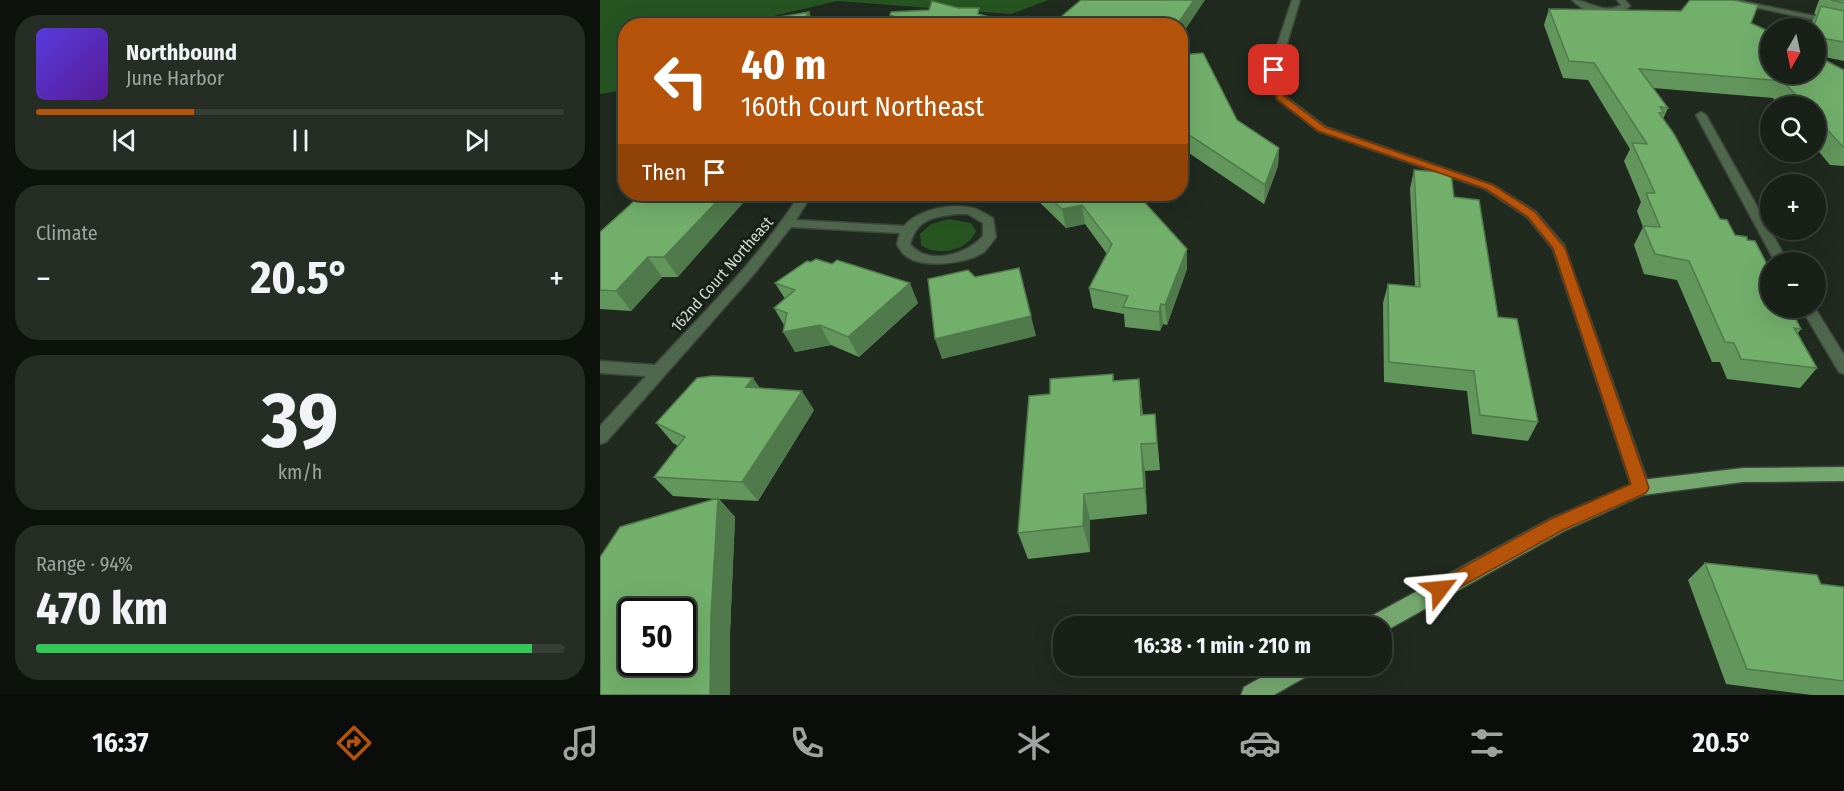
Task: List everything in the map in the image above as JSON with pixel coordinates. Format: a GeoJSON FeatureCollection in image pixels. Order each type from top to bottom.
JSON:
{"type":"FeatureCollection","features":[{"type":"Feature","properties":{"kind":"main road"},"geometry":{"type":"LineString","coordinates":[[1391,616],[1557,525],[1641,488],[1743,475],[1844,474]]}},
{"type":"Feature","properties":{"kind":"main road"},"geometry":{"type":"LineString","coordinates":[[1252,695],[1285,676]]}},
{"type":"Feature","properties":{"kind":"street"},"geometry":{"type":"LineString","coordinates":[[1296,0],[1274,70],[1280,97],[1322,129],[1489,187],[1532,214],[1559,248],[1641,488]]}},
{"type":"Feature","properties":{"kind":"street"},"geometry":{"type":"LineString","coordinates":[[1576,0],[1586,7],[1611,11],[1626,6],[1621,0]]}},
{"type":"Feature","properties":{"kind":"street"},"geometry":{"type":"LineString","coordinates":[[1724,0],[1748,2],[1844,24]]}},
{"type":"Feature","properties":{"kind":"street"},"geometry":{"type":"LineString","coordinates":[[1701,115],[1776,252]]}},
{"type":"Feature","properties":{"kind":"street","name":"162nd Court Northeast"},"geometry":{"type":"LineString","coordinates":[[600,437],[749,271],[788,223],[802,201]]}},
{"type":"Feature","properties":{"kind":"street"},"geometry":{"type":"LineString","coordinates":[[788,223],[907,230],[928,216],[957,210],[982,214],[989,220],[992,228],[990,236],[974,251],[961,256],[932,260],[910,254],[904,247],[903,239],[907,230]]}},
{"type":"Feature","properties":{"kind":"street"},"geometry":{"type":"LineString","coordinates":[[1814,318],[1844,368]]}},
{"type":"Feature","properties":{"kind":"street"},"geometry":{"type":"LineString","coordinates":[[600,367],[657,371]]}},
{"type":"Feature","properties":{"kind":"green space"},"geometry":{"type":"Polygon","coordinates":[[[600,0],[1049,0],[1011,14],[837,1],[765,18],[618,18],[618,91],[600,94],[600,0]]]}},
{"type":"Feature","properties":{"kind":"green space"},"geometry":{"type":"Polygon","coordinates":[[[948,219],[971,223],[976,231],[972,238],[952,250],[935,251],[921,245],[920,234],[931,224],[948,219]]]}},
{"type":"Feature","properties":{"kind":"building"},"geometry":{"type":"Polygon","coordinates":[[[1081,0],[1194,0],[1182,18],[1060,18],[1081,0]]]}},
{"type":"Feature","properties":{"kind":"building"},"geometry":{"type":"Polygon","coordinates":[[[1690,0],[1733,0],[1758,5],[1751,23],[1760,27],[1760,79],[1639,69],[1668,108],[1660,107],[1664,113],[1659,113],[1674,134],[1720,219],[1727,220],[1735,235],[1755,241],[1761,252],[1760,318],[1795,318],[1801,329],[1794,328],[1817,368],[1741,359],[1734,343],[1725,342],[1689,261],[1655,254],[1643,226],[1660,227],[1646,193],[1655,193],[1632,143],[1647,144],[1594,63],[1569,61],[1549,9],[1681,11],[1690,0]]]}},
{"type":"Feature","properties":{"kind":"building"},"geometry":{"type":"Polygon","coordinates":[[[932,1],[958,8],[979,8],[978,14],[993,18],[900,18],[890,15],[891,12],[929,10],[932,1]]]}},
{"type":"Feature","properties":{"kind":"building"},"geometry":{"type":"Polygon","coordinates":[[[1821,6],[1844,11],[1844,42],[1826,39],[1826,18],[1817,18],[1821,6]]]}},
{"type":"Feature","properties":{"kind":"building"},"geometry":{"type":"Polygon","coordinates":[[[809,12],[805,18],[772,18],[809,12]]]}},
{"type":"Feature","properties":{"kind":"building"},"geometry":{"type":"Polygon","coordinates":[[[1203,53],[1237,120],[1279,148],[1265,185],[1188,134],[1188,54],[1203,53]]]}},
{"type":"Feature","properties":{"kind":"building"},"geometry":{"type":"Polygon","coordinates":[[[1826,61],[1844,70],[1844,147],[1826,128],[1826,96],[1797,96],[1786,84],[1826,84],[1826,61]]]}},
{"type":"Feature","properties":{"kind":"building"},"geometry":{"type":"Polygon","coordinates":[[[1414,170],[1451,173],[1454,197],[1479,200],[1498,317],[1517,319],[1538,422],[1480,415],[1474,371],[1389,362],[1388,284],[1420,287],[1414,170]]]}},
{"type":"Feature","properties":{"kind":"building"},"geometry":{"type":"Polygon","coordinates":[[[634,201],[717,201],[664,257],[648,257],[616,291],[600,290],[600,232],[634,201]]]}},
{"type":"Feature","properties":{"kind":"building"},"geometry":{"type":"Polygon","coordinates":[[[1053,201],[1143,201],[1187,249],[1165,305],[1161,304],[1159,312],[1123,307],[1128,296],[1089,288],[1112,244],[1082,205],[1062,209],[1053,201]]]}},
{"type":"Feature","properties":{"kind":"building"},"geometry":{"type":"Polygon","coordinates":[[[816,259],[832,264],[837,260],[910,283],[848,337],[820,325],[783,332],[787,313],[774,308],[795,290],[775,283],[807,261],[811,262],[816,259]]]}},
{"type":"Feature","properties":{"kind":"building"},"geometry":{"type":"Polygon","coordinates":[[[1019,268],[1031,316],[935,339],[928,279],[968,270],[975,277],[1019,268]]]}},
{"type":"Feature","properties":{"kind":"building"},"geometry":{"type":"Polygon","coordinates":[[[1113,374],[1113,381],[1139,379],[1141,415],[1155,414],[1157,443],[1141,444],[1144,488],[1084,494],[1083,526],[1018,533],[1029,396],[1050,394],[1050,379],[1113,374]]]}},
{"type":"Feature","properties":{"kind":"building"},"geometry":{"type":"Polygon","coordinates":[[[713,376],[753,378],[746,387],[802,391],[742,482],[654,477],[685,437],[656,423],[697,378],[713,376]]]}},
{"type":"Feature","properties":{"kind":"building"},"geometry":{"type":"Polygon","coordinates":[[[718,498],[711,615],[710,695],[600,695],[600,557],[620,527],[718,498]]]}},
{"type":"Feature","properties":{"kind":"building"},"geometry":{"type":"Polygon","coordinates":[[[1705,563],[1817,575],[1821,584],[1844,587],[1844,681],[1747,669],[1705,563]]]}},
{"type":"Feature","properties":{"kind":"route"},"geometry":{"type":"LineString","coordinates":[[1274,70],[1280,97],[1322,129],[1489,187],[1532,214],[1559,248],[1641,488],[1557,525],[1440,589]]}}]}
